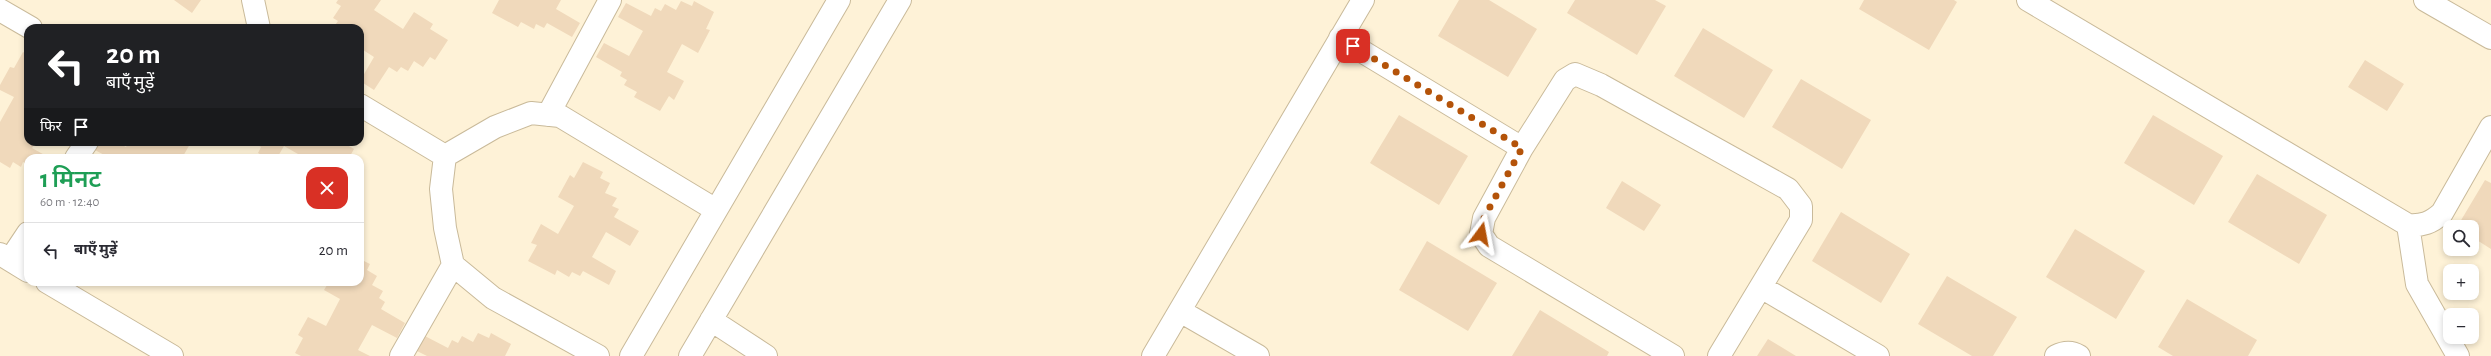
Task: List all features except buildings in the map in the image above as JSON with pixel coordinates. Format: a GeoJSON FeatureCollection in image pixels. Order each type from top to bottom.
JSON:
{"type":"FeatureCollection","features":[{"type":"Feature","properties":{"kind":"street"},"geometry":{"type":"LineString","coordinates":[[253,0],[257,24]]}},
{"type":"Feature","properties":{"kind":"street"},"geometry":{"type":"LineString","coordinates":[[548,115],[610,0]]}},
{"type":"Feature","properties":{"kind":"street"},"geometry":{"type":"LineString","coordinates":[[631,356],[839,0]]}},
{"type":"Feature","properties":{"kind":"street"},"geometry":{"type":"LineString","coordinates":[[690,356],[900,0]]}},
{"type":"Feature","properties":{"kind":"street"},"geometry":{"type":"LineString","coordinates":[[1153,356],[1362,0]]}},
{"type":"Feature","properties":{"kind":"street"},"geometry":{"type":"LineString","coordinates":[[2028,0],[2408,225],[2421,226],[2434,220],[2442,213],[2491,127]]}},
{"type":"Feature","properties":{"kind":"street"},"geometry":{"type":"LineString","coordinates":[[2425,0],[2491,38]]}},
{"type":"Feature","properties":{"kind":"street"},"geometry":{"type":"LineString","coordinates":[[0,10],[24,24]]}},
{"type":"Feature","properties":{"kind":"street"},"geometry":{"type":"LineString","coordinates":[[1340,38],[1522,148]]}},
{"type":"Feature","properties":{"kind":"street"},"geometry":{"type":"LineString","coordinates":[[1673,356],[1489,246],[1481,234],[1484,218],[1522,148],[1565,80],[1575,74],[1601,85],[1788,189],[1802,206],[1801,220],[1719,356]]}},
{"type":"Feature","properties":{"kind":"street"},"geometry":{"type":"LineString","coordinates":[[364,106],[445,156]]}},
{"type":"Feature","properties":{"kind":"street"},"geometry":{"type":"LineString","coordinates":[[445,156],[495,127],[531,113],[560,116],[716,210]]}},
{"type":"Feature","properties":{"kind":"street"},"geometry":{"type":"LineString","coordinates":[[445,156],[441,189],[445,228],[453,265],[493,298],[598,356]]}},
{"type":"Feature","properties":{"kind":"street"},"geometry":{"type":"LineString","coordinates":[[2408,225],[2417,284],[2458,356]]}},
{"type":"Feature","properties":{"kind":"street"},"geometry":{"type":"LineString","coordinates":[[13,262],[24,241]]}},
{"type":"Feature","properties":{"kind":"street"},"geometry":{"type":"LineString","coordinates":[[401,356],[453,265]]}},
{"type":"Feature","properties":{"kind":"street"},"geometry":{"type":"LineString","coordinates":[[54,286],[172,356]]}},
{"type":"Feature","properties":{"kind":"street"},"geometry":{"type":"LineString","coordinates":[[1761,287],[1878,356]]}},
{"type":"Feature","properties":{"kind":"street"},"geometry":{"type":"LineString","coordinates":[[1180,311],[1258,356]]}},
{"type":"Feature","properties":{"kind":"street"},"geometry":{"type":"LineString","coordinates":[[711,320],[766,356]]}},
{"type":"Feature","properties":{"kind":"street"},"geometry":{"type":"LineString","coordinates":[[2056,356],[2062,353],[2074,353],[2079,356]]}},
{"type":"Feature","properties":{"kind":"route"},"geometry":{"type":"LineString","coordinates":[[1353,46],[1522,148],[1484,218],[1481,234]]}}]}
